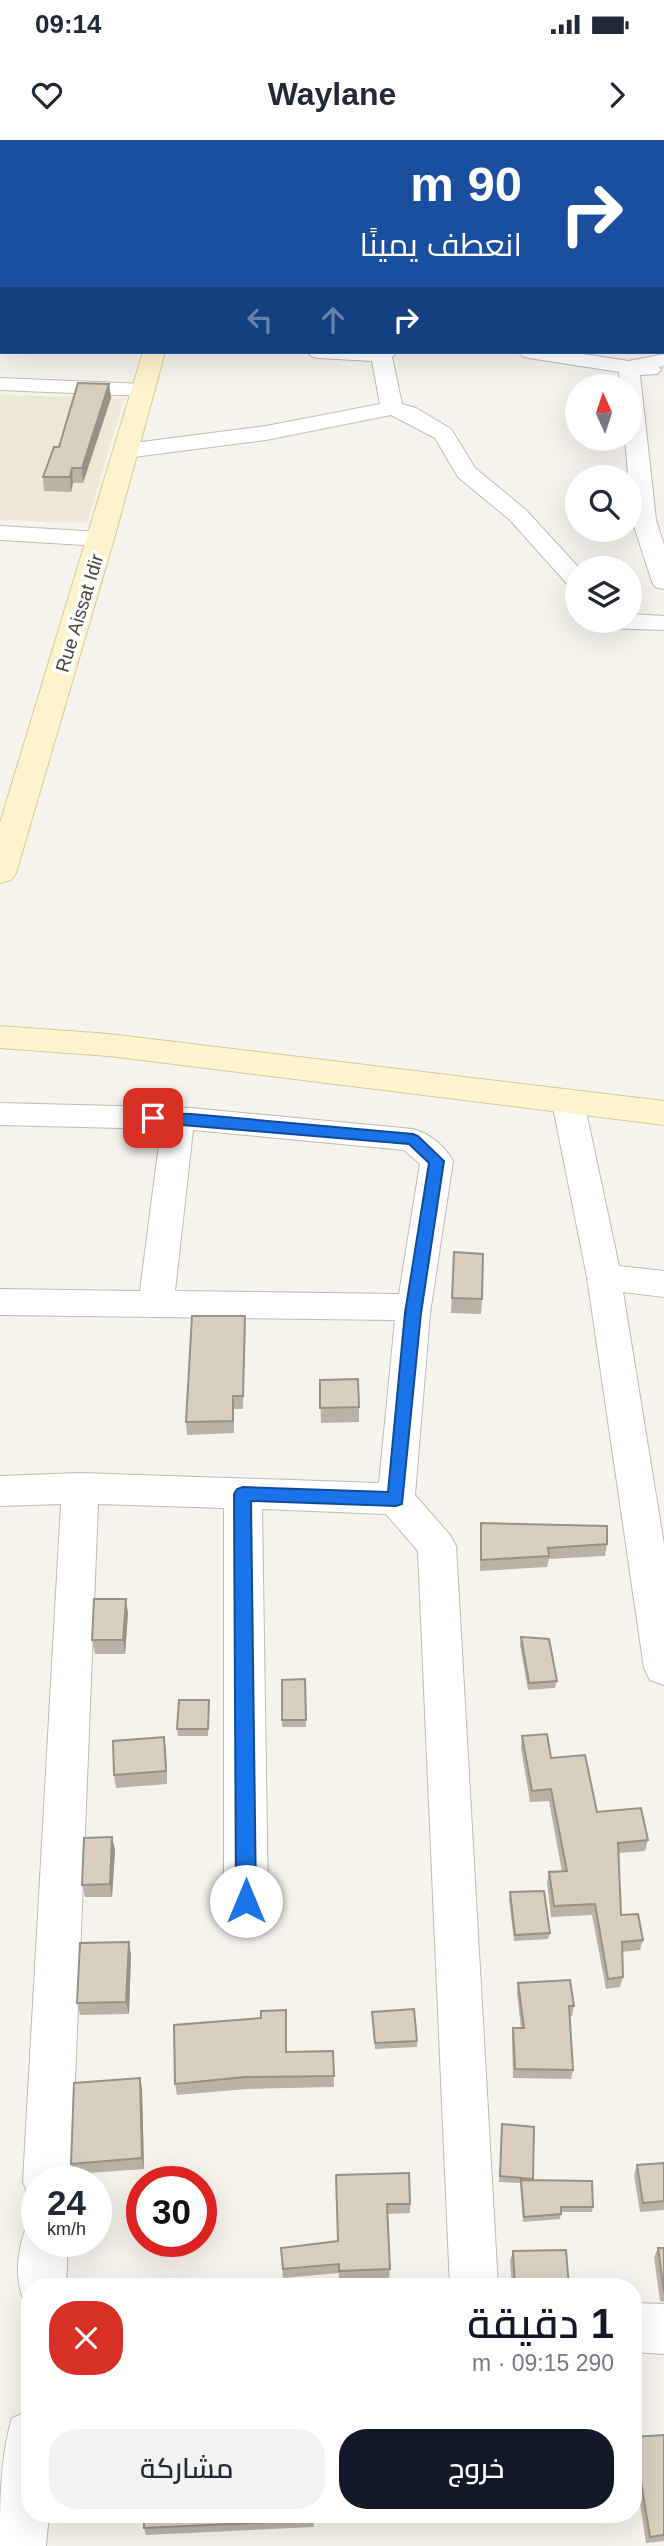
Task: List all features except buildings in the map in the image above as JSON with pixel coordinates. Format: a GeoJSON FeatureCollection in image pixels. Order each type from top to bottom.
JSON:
{"type":"FeatureCollection","features":[{"type":"Feature","properties":{"kind":"main road","name":"Rue Aissat Idir"},"geometry":{"type":"LineString","coordinates":[[0,873],[101,539],[153,354]]}},
{"type":"Feature","properties":{"kind":"main road"},"geometry":{"type":"LineString","coordinates":[[0,1037],[109,1045],[570,1111],[664,1133]]}},
{"type":"Feature","properties":{"kind":"main road"},"geometry":{"type":"LineString","coordinates":[[0,1064],[43,1061],[87,1064],[570,1111],[664,1112]]}},
{"type":"Feature","properties":{"kind":"street"},"geometry":{"type":"LineString","coordinates":[[342,354],[378,354]]}},
{"type":"Feature","properties":{"kind":"street"},"geometry":{"type":"LineString","coordinates":[[384,354],[392,408]]}},
{"type":"Feature","properties":{"kind":"street"},"geometry":{"type":"LineString","coordinates":[[541,354],[664,372]]}},
{"type":"Feature","properties":{"kind":"street"},"geometry":{"type":"LineString","coordinates":[[629,367],[664,360]]}},
{"type":"Feature","properties":{"kind":"street"},"geometry":{"type":"LineString","coordinates":[[629,367],[653,501],[644,520],[662,568]]}},
{"type":"Feature","properties":{"kind":"street"},"geometry":{"type":"LineString","coordinates":[[0,384],[144,390]]}},
{"type":"Feature","properties":{"kind":"street"},"geometry":{"type":"LineString","coordinates":[[126,451],[266,433],[392,408],[408,413],[443,434],[466,471],[518,514],[565,566]]}},
{"type":"Feature","properties":{"kind":"street"},"geometry":{"type":"LineString","coordinates":[[0,533],[101,539]]}},
{"type":"Feature","properties":{"kind":"street"},"geometry":{"type":"LineString","coordinates":[[642,622],[664,623]]}},
{"type":"Feature","properties":{"kind":"street"},"geometry":{"type":"LineString","coordinates":[[570,1111],[604,1277],[664,1668]]}},
{"type":"Feature","properties":{"kind":"street"},"geometry":{"type":"LineString","coordinates":[[0,1114],[178,1119],[413,1140],[437,1161],[414,1307],[396,1499],[437,1546],[474,2278]]}},
{"type":"Feature","properties":{"kind":"street"},"geometry":{"type":"LineString","coordinates":[[156,1304],[178,1119]]}},
{"type":"Feature","properties":{"kind":"street"},"geometry":{"type":"LineString","coordinates":[[604,1277],[664,1284]]}},
{"type":"Feature","properties":{"kind":"street"},"geometry":{"type":"LineString","coordinates":[[0,1302],[414,1307]]}},
{"type":"Feature","properties":{"kind":"street"},"geometry":{"type":"LineString","coordinates":[[0,1491],[80,1488],[396,1499]]}},
{"type":"Feature","properties":{"kind":"street"},"geometry":{"type":"LineString","coordinates":[[48,2166],[80,1488]]}},
{"type":"Feature","properties":{"kind":"street"},"geometry":{"type":"LineString","coordinates":[[243,1494],[246,1901]]}},
{"type":"Feature","properties":{"kind":"street"},"geometry":{"type":"LineString","coordinates":[[42,2278],[43,2257]]}},
{"type":"Feature","properties":{"kind":"street"},"geometry":{"type":"LineString","coordinates":[[642,2328],[664,2329]]}},
{"type":"Feature","properties":{"kind":"street"},"geometry":{"type":"LineString","coordinates":[[20,2546],[22,2523]]}},
{"type":"Feature","properties":{"kind":"shaded area"},"geometry":{"type":"Polygon","coordinates":[[[0,395],[124,398],[87,523],[0,520],[0,395]]]}},
{"type":"Feature","properties":{"kind":"route"},"geometry":{"type":"LineString","coordinates":[[153,1118],[191,1119],[413,1140],[437,1161],[413,1313],[396,1499],[243,1494],[246,1901]]}}]}
